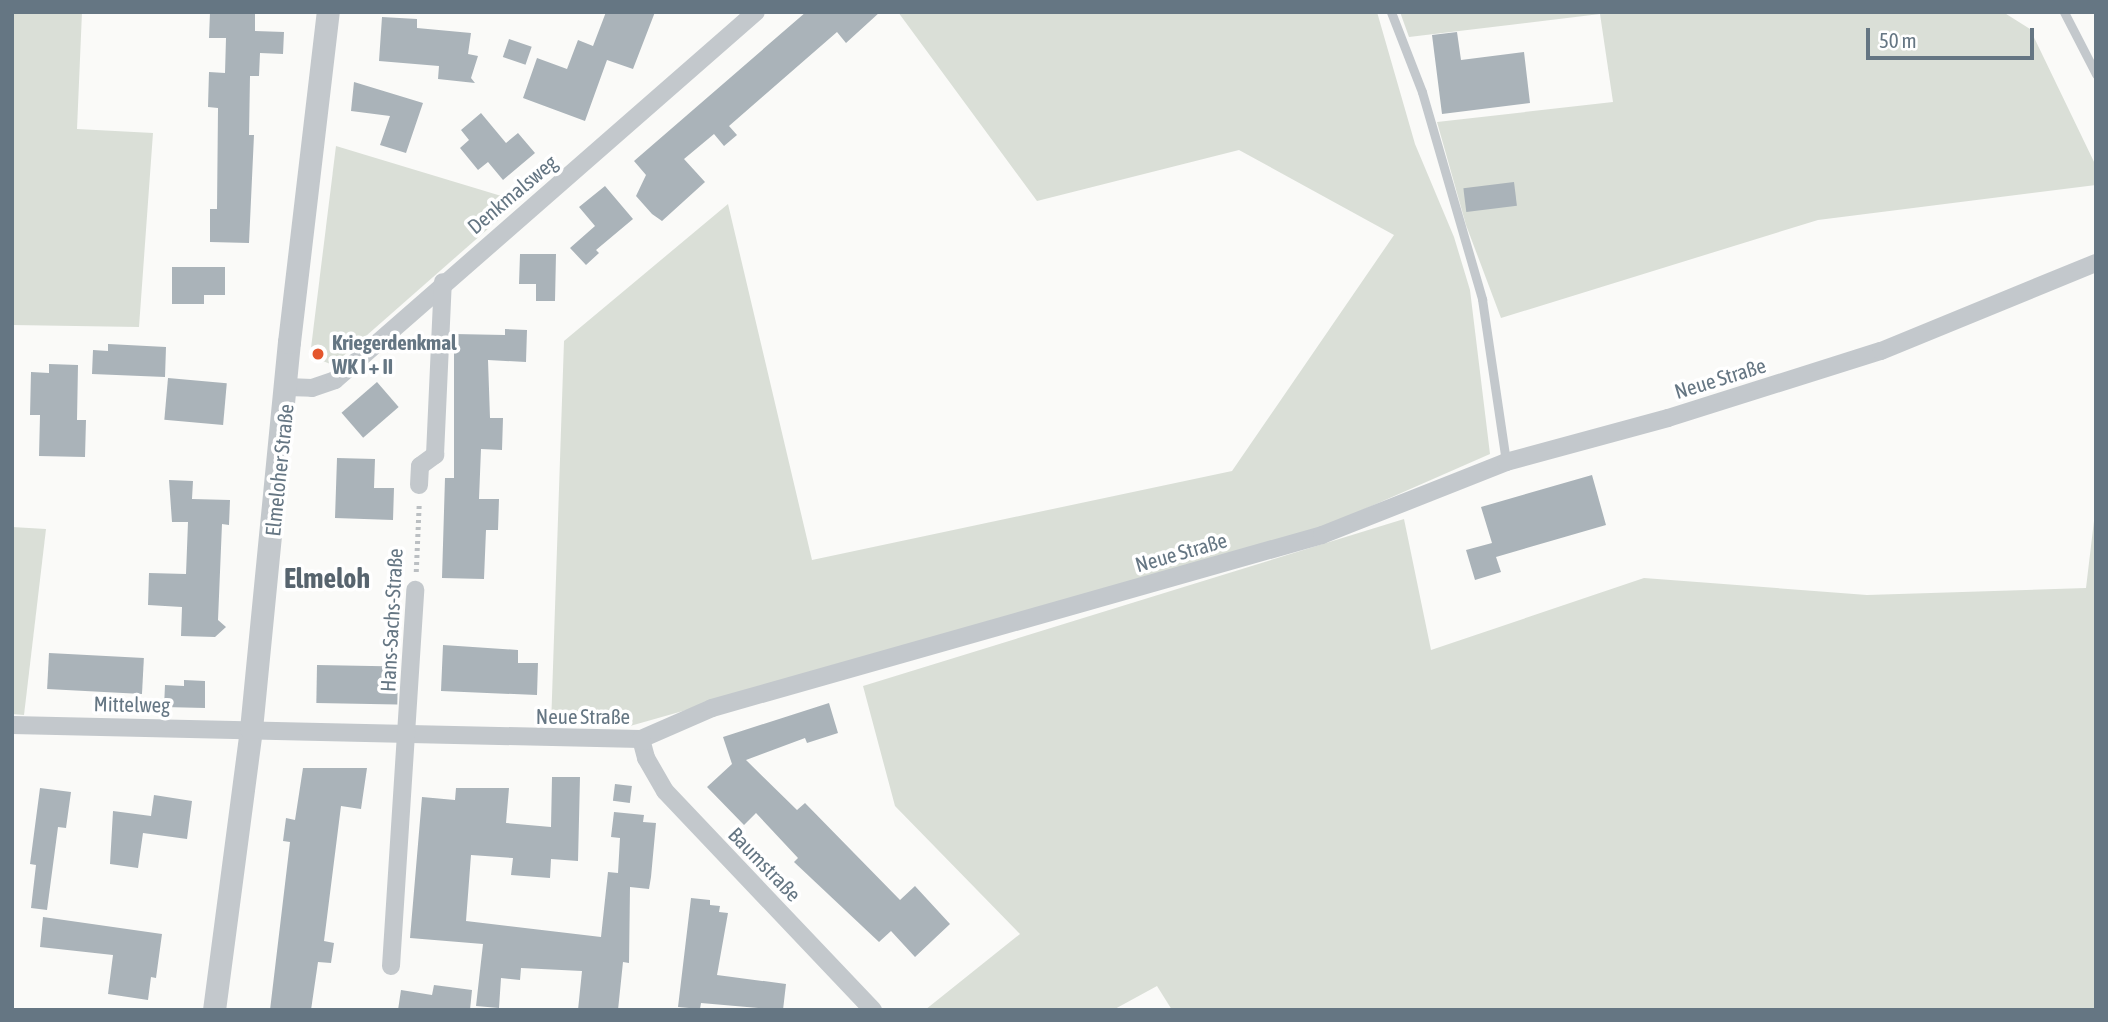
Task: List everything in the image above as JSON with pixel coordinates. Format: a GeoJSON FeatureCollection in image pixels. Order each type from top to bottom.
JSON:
{"type":"FeatureCollection","features":[{"type":"Feature","properties":{"kind":"street","name":"Elmeloher Straße"},"geometry":{"type":"LineString","coordinates":[[214,1010],[251,729],[328,12]]}},
{"type":"Feature","properties":{"kind":"street","name":"Denkmalsweg"},"geometry":{"type":"LineString","coordinates":[[287,387],[312,388],[335,380],[443,282],[756,12]]}},
{"type":"Feature","properties":{"kind":"street","name":"Neue Straße"},"geometry":{"type":"LineString","coordinates":[[251,729],[408,736],[641,739],[712,708],[1322,535],[1506,462],[1668,418],[1881,351],[2096,263]]}},
{"type":"Feature","properties":{"kind":"street"},"geometry":{"type":"LineString","coordinates":[[419,485],[420,466],[435,455],[443,282]]}},
{"type":"Feature","properties":{"kind":"street","name":"Hans-Sachs-Straße"},"geometry":{"type":"LineString","coordinates":[[391,966],[408,736],[415,590]]}},
{"type":"Feature","properties":{"kind":"street","name":"Mittelweg"},"geometry":{"type":"LineString","coordinates":[[12,724],[251,729]]}},
{"type":"Feature","properties":{"kind":"street","name":"Baumstraße"},"geometry":{"type":"LineString","coordinates":[[641,739],[646,758],[665,791],[873,1010]]}},
{"type":"Feature","properties":{"kind":"lane"},"geometry":{"type":"LineString","coordinates":[[1391,12],[1422,92],[1482,299],[1506,462]]}},
{"type":"Feature","properties":{"kind":"lane"},"geometry":{"type":"LineString","coordinates":[[2064,12],[2096,74]]}},
{"type":"Feature","properties":{"kind":"path","name":"Hans-Sachs-Straße"},"geometry":{"type":"LineString","coordinates":[[415,590],[419,485]]}},
{"type":"Feature","properties":{"kind":"shaded area"},"geometry":{"type":"Polygon","coordinates":[[[12,12],[82,12],[77,129],[153,133],[139,327],[12,325],[12,12]]]}},
{"type":"Feature","properties":{"kind":"shaded area"},"geometry":{"type":"Polygon","coordinates":[[[898,12],[1377,12],[1415,144],[1454,237],[1470,290],[1490,454],[1326,526],[630,726],[551,726],[564,341],[728,204],[812,560],[1232,471],[1394,235],[1239,150],[1037,201],[898,12]]]}},
{"type":"Feature","properties":{"kind":"shaded area"},"geometry":{"type":"Polygon","coordinates":[[[1400,12],[2003,12],[2030,29],[2096,166],[2096,185],[1818,220],[1501,318],[1466,225],[1437,122],[1613,102],[1600,14],[1409,37],[1400,12]]]}},
{"type":"Feature","properties":{"kind":"shaded area"},"geometry":{"type":"Polygon","coordinates":[[[336,146],[508,198],[515,205],[333,365],[310,356],[336,146]]]}},
{"type":"Feature","properties":{"kind":"shaded area"},"geometry":{"type":"Polygon","coordinates":[[[2096,504],[2096,1010],[1172,1010],[1157,986],[1113,1010],[925,1010],[1020,934],[895,806],[863,686],[1404,519],[1431,650],[1644,578],[1867,595],[2086,588],[2096,504]]]}},
{"type":"Feature","properties":{"kind":"shaded area"},"geometry":{"type":"Polygon","coordinates":[[[12,527],[46,529],[24,715],[12,714],[12,527]]]}},
{"type":"Feature","properties":{"kind":"building"},"geometry":{"type":"Polygon","coordinates":[[[210,12],[255,12],[255,31],[284,32],[283,54],[260,53],[259,76],[250,76],[249,135],[254,135],[249,243],[210,242],[210,209],[217,209],[218,108],[208,107],[209,72],[225,73],[226,38],[209,38],[210,12]]]}},
{"type":"Feature","properties":{"kind":"building"},"geometry":{"type":"Polygon","coordinates":[[[606,12],[655,12],[633,69],[607,60],[585,121],[523,98],[537,58],[567,69],[578,40],[593,46],[606,12]]]}},
{"type":"Feature","properties":{"kind":"building"},"geometry":{"type":"Polygon","coordinates":[[[806,12],[880,12],[846,43],[837,32],[729,126],[737,135],[724,146],[714,134],[684,159],[705,182],[662,221],[652,214],[636,196],[646,175],[634,161],[806,12]]]}},
{"type":"Feature","properties":{"kind":"building"},"geometry":{"type":"Polygon","coordinates":[[[382,17],[417,19],[417,28],[471,33],[468,54],[478,56],[471,78],[475,83],[438,79],[439,66],[379,61],[382,17]]]}},
{"type":"Feature","properties":{"kind":"building"},"geometry":{"type":"Polygon","coordinates":[[[1457,32],[1461,60],[1524,52],[1530,103],[1442,114],[1432,35],[1457,32]]]}},
{"type":"Feature","properties":{"kind":"building"},"geometry":{"type":"Polygon","coordinates":[[[509,39],[532,47],[526,65],[503,57],[509,39]]]}},
{"type":"Feature","properties":{"kind":"building"},"geometry":{"type":"Polygon","coordinates":[[[354,82],[423,103],[406,153],[380,145],[390,116],[351,111],[354,82]]]}},
{"type":"Feature","properties":{"kind":"building"},"geometry":{"type":"Polygon","coordinates":[[[481,113],[506,143],[518,133],[535,153],[503,180],[488,162],[478,170],[460,148],[469,140],[461,130],[481,113]]]}},
{"type":"Feature","properties":{"kind":"building"},"geometry":{"type":"Polygon","coordinates":[[[1514,182],[1517,206],[1466,212],[1463,188],[1514,182]]]}},
{"type":"Feature","properties":{"kind":"building"},"geometry":{"type":"Polygon","coordinates":[[[605,186],[633,219],[596,250],[599,253],[586,265],[570,248],[595,226],[579,207],[605,186]]]}},
{"type":"Feature","properties":{"kind":"building"},"geometry":{"type":"Polygon","coordinates":[[[520,254],[556,254],[555,301],[536,301],[536,284],[519,284],[520,254]]]}},
{"type":"Feature","properties":{"kind":"building"},"geometry":{"type":"Polygon","coordinates":[[[172,267],[225,267],[225,295],[204,295],[204,304],[172,304],[172,267]]]}},
{"type":"Feature","properties":{"kind":"building"},"geometry":{"type":"Polygon","coordinates":[[[505,329],[527,330],[526,362],[488,360],[490,418],[503,418],[502,450],[481,449],[479,499],[499,499],[498,530],[486,530],[484,579],[442,578],[445,478],[454,478],[454,334],[505,335],[505,329]]]}},
{"type":"Feature","properties":{"kind":"building"},"geometry":{"type":"Polygon","coordinates":[[[108,344],[166,347],[165,377],[92,374],[93,350],[108,351],[108,344]]]}},
{"type":"Feature","properties":{"kind":"building"},"geometry":{"type":"Polygon","coordinates":[[[49,364],[78,365],[77,420],[86,420],[85,457],[39,456],[40,415],[30,415],[31,372],[49,373],[49,364]]]}},
{"type":"Feature","properties":{"kind":"building"},"geometry":{"type":"Polygon","coordinates":[[[168,378],[227,383],[223,425],[164,420],[168,378]]]}},
{"type":"Feature","properties":{"kind":"building"},"geometry":{"type":"Polygon","coordinates":[[[377,382],[399,407],[363,438],[342,413],[377,382]]]}},
{"type":"Feature","properties":{"kind":"building"},"geometry":{"type":"Polygon","coordinates":[[[337,458],[375,459],[374,488],[394,488],[393,520],[335,518],[337,458]]]}},
{"type":"Feature","properties":{"kind":"building"},"geometry":{"type":"Polygon","coordinates":[[[1592,475],[1606,525],[1496,557],[1501,572],[1475,580],[1466,550],[1492,543],[1481,507],[1592,475]]]}},
{"type":"Feature","properties":{"kind":"building"},"geometry":{"type":"Polygon","coordinates":[[[169,480],[193,481],[192,499],[230,500],[229,525],[222,524],[218,620],[226,627],[215,637],[181,636],[182,607],[148,605],[149,573],[186,574],[188,522],[172,522],[169,480]]]}},
{"type":"Feature","properties":{"kind":"building"},"geometry":{"type":"Polygon","coordinates":[[[443,645],[518,650],[518,663],[538,663],[537,695],[441,691],[443,645]]]}},
{"type":"Feature","properties":{"kind":"building"},"geometry":{"type":"Polygon","coordinates":[[[49,653],[144,658],[142,694],[47,689],[49,653]]]}},
{"type":"Feature","properties":{"kind":"building"},"geometry":{"type":"Polygon","coordinates":[[[317,665],[398,666],[397,704],[316,703],[317,665]]]}},
{"type":"Feature","properties":{"kind":"building"},"geometry":{"type":"Polygon","coordinates":[[[184,680],[205,681],[205,708],[164,707],[165,685],[184,686],[184,680]]]}},
{"type":"Feature","properties":{"kind":"building"},"geometry":{"type":"Polygon","coordinates":[[[829,703],[838,733],[807,743],[805,738],[746,760],[797,810],[805,803],[900,900],[915,886],[950,924],[915,957],[891,931],[879,942],[794,862],[798,858],[756,813],[744,825],[707,787],[732,764],[723,737],[829,703]]]}},
{"type":"Feature","properties":{"kind":"building"},"geometry":{"type":"Polygon","coordinates":[[[303,768],[367,768],[361,809],[341,806],[324,941],[334,943],[331,963],[318,962],[311,1010],[270,1010],[290,842],[283,841],[286,818],[295,820],[303,768]]]}},
{"type":"Feature","properties":{"kind":"building"},"geometry":{"type":"Polygon","coordinates":[[[552,777],[580,777],[578,861],[551,859],[550,878],[511,875],[513,858],[471,855],[466,921],[601,937],[608,872],[618,873],[620,838],[611,837],[614,812],[644,815],[643,822],[656,823],[651,877],[649,889],[630,887],[629,963],[623,962],[618,1010],[578,1010],[582,971],[521,968],[520,980],[501,978],[499,1008],[476,1006],[483,944],[410,938],[422,797],[455,800],[456,788],[509,788],[506,823],[551,827],[552,777]]]}},
{"type":"Feature","properties":{"kind":"building"},"geometry":{"type":"Polygon","coordinates":[[[615,784],[632,786],[630,803],[613,801],[615,784]]]}},
{"type":"Feature","properties":{"kind":"building"},"geometry":{"type":"Polygon","coordinates":[[[40,788],[71,792],[66,828],[58,827],[47,910],[31,908],[36,865],[30,864],[40,788]]]}},
{"type":"Feature","properties":{"kind":"building"},"geometry":{"type":"Polygon","coordinates":[[[154,795],[192,801],[187,839],[143,833],[138,868],[110,864],[113,811],[151,816],[154,795]]]}},
{"type":"Feature","properties":{"kind":"building"},"geometry":{"type":"Polygon","coordinates":[[[691,898],[710,900],[710,905],[720,906],[719,912],[728,913],[717,975],[786,984],[783,1010],[701,1003],[700,1009],[678,1007],[691,898]]]}},
{"type":"Feature","properties":{"kind":"building"},"geometry":{"type":"Polygon","coordinates":[[[43,917],[162,934],[156,978],[151,977],[148,1000],[108,994],[113,955],[40,947],[43,917]]]}},
{"type":"Feature","properties":{"kind":"building"},"geometry":{"type":"Polygon","coordinates":[[[434,985],[472,990],[470,1010],[398,1010],[401,990],[432,995],[434,985]]]}},
{"type":"Feature","properties":{"kind":"place","name":"Kriegerdenkmal WK I + II"},"geometry":{"type":"Point","coordinates":[318,354]}},
{"type":"Feature","properties":{"kind":"district","name":"Elmeloh"},"geometry":{"type":"Point","coordinates":[327,578]}}]}
